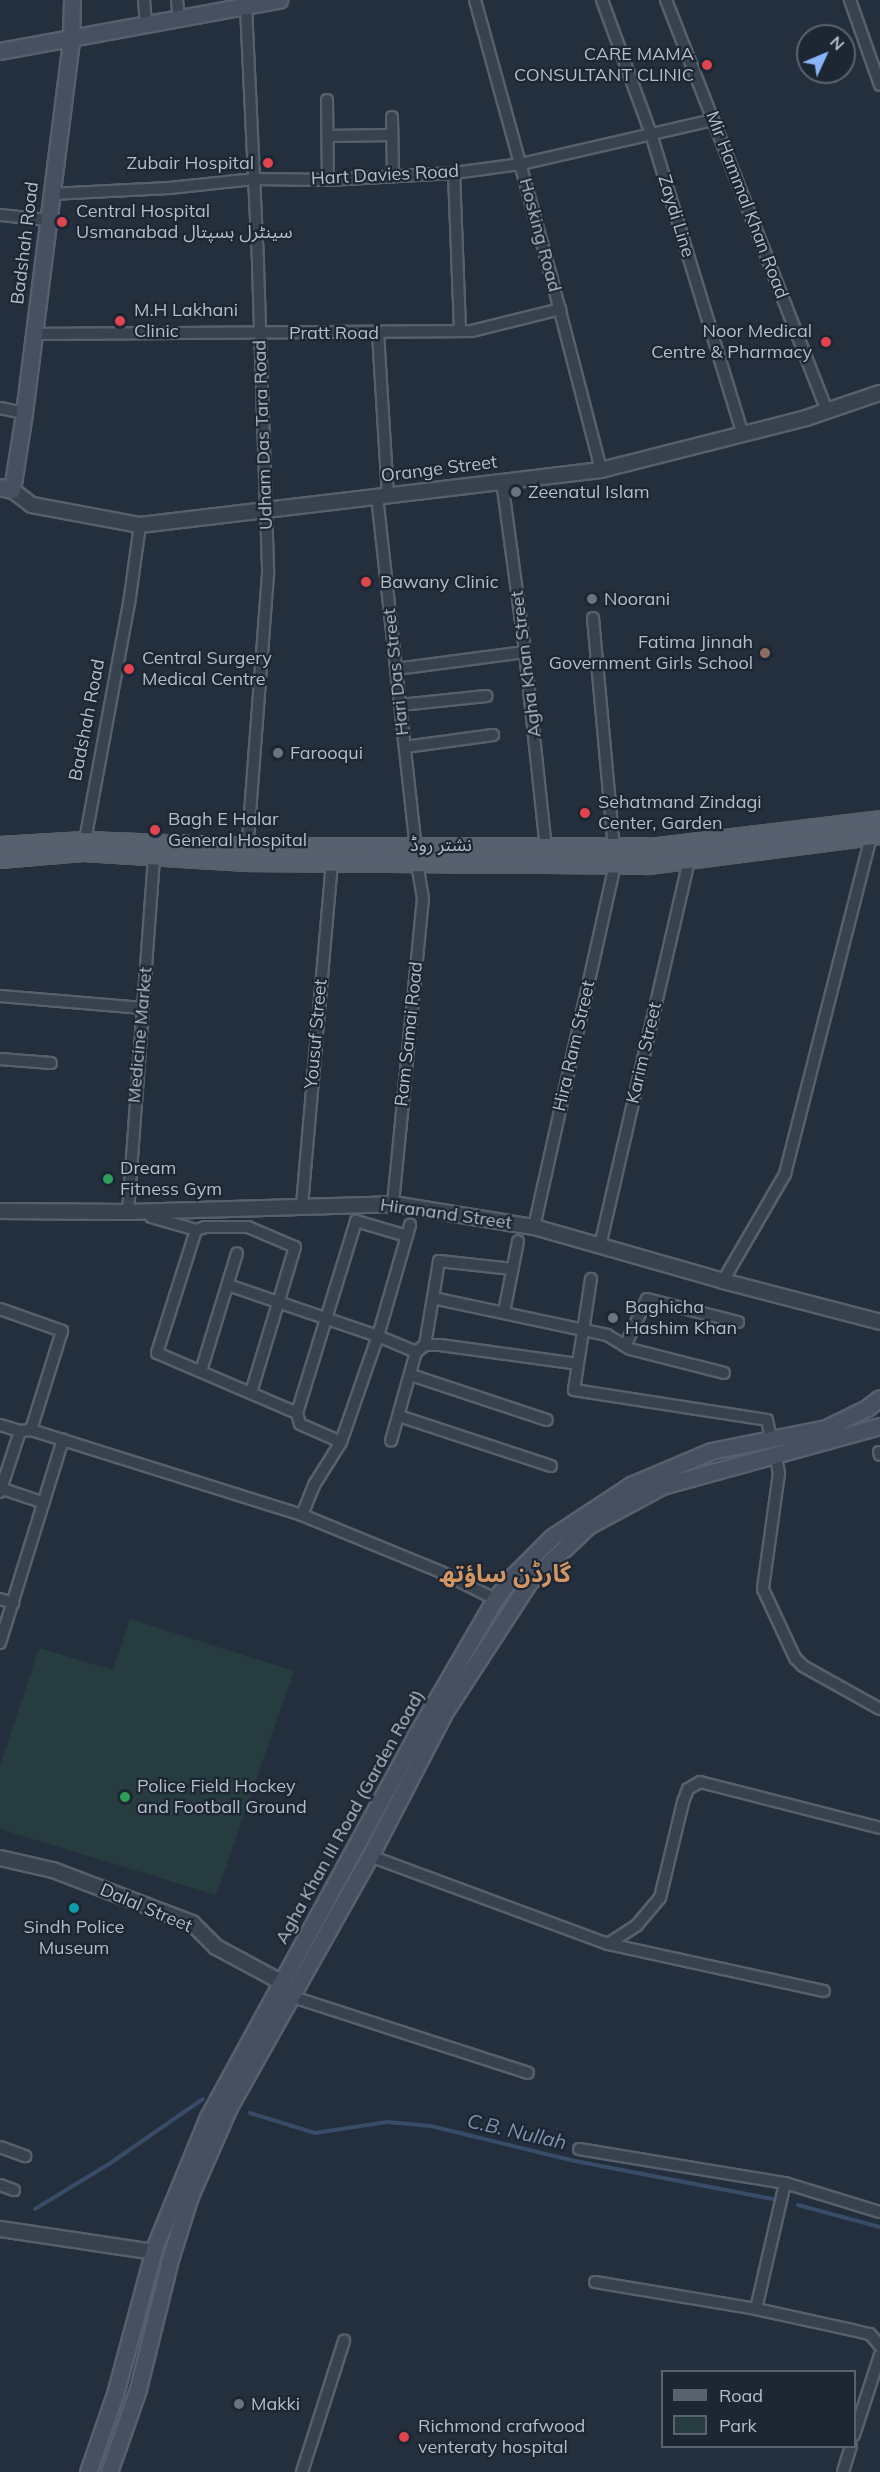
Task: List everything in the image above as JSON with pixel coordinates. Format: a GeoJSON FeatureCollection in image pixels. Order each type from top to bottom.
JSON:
{"type":"FeatureCollection","features":[{"type":"Feature","properties":{"kind":"main road","name":"Badshah Road"},"geometry":{"type":"LineString","coordinates":[[6,489],[24,413],[71,40],[72,0]]}},
{"type":"Feature","properties":{"kind":"main road"},"geometry":{"type":"LineString","coordinates":[[0,51],[179,19],[209,7],[272,1]]}},
{"type":"Feature","properties":{"kind":"main road","name":"نشتر روڈ"},"geometry":{"type":"LineString","coordinates":[[0,846],[84,847],[247,855],[332,863],[546,848],[658,847],[880,820]]}},
{"type":"Feature","properties":{"kind":"main road","name":"نشتر روڈ"},"geometry":{"type":"LineString","coordinates":[[0,859],[84,847],[154,858],[247,855],[417,856],[615,865],[689,860],[876,836]]}},
{"type":"Feature","properties":{"kind":"main road","name":"Agha Khan III Road (Garden Road)"},"geometry":{"type":"LineString","coordinates":[[109,2472],[138,2389],[171,2256],[190,2196],[229,2107],[370,1856],[444,1713],[529,1582],[588,1526],[662,1486],[826,1428],[867,1408],[880,1398]]}},
{"type":"Feature","properties":{"kind":"main road","name":"Agha Khan III Road (Garden Road)"},"geometry":{"type":"LineString","coordinates":[[88,2472],[115,2394],[153,2252],[208,2117],[415,1737],[495,1599],[513,1576],[552,1537],[623,1490],[658,1472],[711,1451],[773,1446],[880,1426]]}},
{"type":"Feature","properties":{"kind":"street"},"geometry":{"type":"LineString","coordinates":[[144,0],[146,25]]}},
{"type":"Feature","properties":{"kind":"street"},"geometry":{"type":"LineString","coordinates":[[177,0],[179,19]]}},
{"type":"Feature","properties":{"kind":"street","name":"Hosking Road"},"geometry":{"type":"LineString","coordinates":[[475,0],[560,309],[601,470]]}},
{"type":"Feature","properties":{"kind":"street","name":"Zaydi Line"},"geometry":{"type":"LineString","coordinates":[[602,0],[651,134],[742,435]]}},
{"type":"Feature","properties":{"kind":"street","name":"Mir Hammal Khan Road"},"geometry":{"type":"LineString","coordinates":[[666,0],[827,410]]}},
{"type":"Feature","properties":{"kind":"street"},"geometry":{"type":"LineString","coordinates":[[850,0],[880,85]]}},
{"type":"Feature","properties":{"kind":"street","name":"Udham Das Tara Road"},"geometry":{"type":"LineString","coordinates":[[241,5],[254,179],[268,574],[247,855]]}},
{"type":"Feature","properties":{"kind":"street"},"geometry":{"type":"LineString","coordinates":[[327,100],[328,180]]}},
{"type":"Feature","properties":{"kind":"street"},"geometry":{"type":"LineString","coordinates":[[392,117],[393,176]]}},
{"type":"Feature","properties":{"kind":"street","name":"Hart Davies Road"},"geometry":{"type":"LineString","coordinates":[[51,194],[169,188],[254,179],[328,180],[454,172],[521,164],[713,120]]}},
{"type":"Feature","properties":{"kind":"street"},"geometry":{"type":"LineString","coordinates":[[328,136],[392,135]]}},
{"type":"Feature","properties":{"kind":"street"},"geometry":{"type":"LineString","coordinates":[[454,172],[460,331]]}},
{"type":"Feature","properties":{"kind":"street"},"geometry":{"type":"LineString","coordinates":[[0,215],[48,220]]}},
{"type":"Feature","properties":{"kind":"street","name":"Pratt Road"},"geometry":{"type":"LineString","coordinates":[[33,334],[472,331],[560,309]]}},
{"type":"Feature","properties":{"kind":"street","name":"Hari Das Street"},"geometry":{"type":"LineString","coordinates":[[378,333],[382,495],[396,669],[417,856]]}},
{"type":"Feature","properties":{"kind":"street","name":"Orange Street"},"geometry":{"type":"LineString","coordinates":[[6,489],[32,505],[140,525],[601,470],[742,435],[880,393]]}},
{"type":"Feature","properties":{"kind":"street"},"geometry":{"type":"LineString","coordinates":[[0,408],[24,413]]}},
{"type":"Feature","properties":{"kind":"street","name":"Agha Khan Street"},"geometry":{"type":"LineString","coordinates":[[502,481],[525,652],[546,848]]}},
{"type":"Feature","properties":{"kind":"street","name":"Badshah Road"},"geometry":{"type":"LineString","coordinates":[[84,847],[129,604],[140,525]]}},
{"type":"Feature","properties":{"kind":"street"},"geometry":{"type":"LineString","coordinates":[[593,618],[614,847]]}},
{"type":"Feature","properties":{"kind":"street"},"geometry":{"type":"LineString","coordinates":[[396,669],[525,652]]}},
{"type":"Feature","properties":{"kind":"street"},"geometry":{"type":"LineString","coordinates":[[400,705],[487,696]]}},
{"type":"Feature","properties":{"kind":"street"},"geometry":{"type":"LineString","coordinates":[[405,747],[493,735]]}},
{"type":"Feature","properties":{"kind":"street"},"geometry":{"type":"LineString","coordinates":[[723,1281],[785,1174],[876,836]]}},
{"type":"Feature","properties":{"kind":"street","name":"Ram Samai Road"},"geometry":{"type":"LineString","coordinates":[[393,1204],[423,898],[417,856]]}},
{"type":"Feature","properties":{"kind":"street","name":"Medicine Market"},"geometry":{"type":"LineString","coordinates":[[128,1212],[154,858]]}},
{"type":"Feature","properties":{"kind":"street","name":"Karim Street"},"geometry":{"type":"LineString","coordinates":[[600,1246],[689,860]]}},
{"type":"Feature","properties":{"kind":"street","name":"Yousuf Street"},"geometry":{"type":"LineString","coordinates":[[302,1205],[332,863]]}},
{"type":"Feature","properties":{"kind":"street","name":"Hira Ram Street"},"geometry":{"type":"LineString","coordinates":[[534,1227],[615,865]]}},
{"type":"Feature","properties":{"kind":"street"},"geometry":{"type":"LineString","coordinates":[[0,996],[142,1008]]}},
{"type":"Feature","properties":{"kind":"street"},"geometry":{"type":"LineString","coordinates":[[0,1059],[51,1063]]}},
{"type":"Feature","properties":{"kind":"street","name":"Hiranand Street"},"geometry":{"type":"LineString","coordinates":[[0,1211],[128,1212],[393,1204],[534,1227],[723,1281],[880,1322]]}},
{"type":"Feature","properties":{"kind":"street"},"geometry":{"type":"LineString","coordinates":[[151,1217],[196,1230],[205,1227],[248,1227],[295,1247],[251,1393]]}},
{"type":"Feature","properties":{"kind":"street"},"geometry":{"type":"LineString","coordinates":[[302,1515],[314,1485],[341,1442],[378,1336],[408,1230],[356,1221],[297,1413],[300,1424],[341,1442]]}},
{"type":"Feature","properties":{"kind":"street"},"geometry":{"type":"LineString","coordinates":[[196,1230],[157,1353],[297,1413]]}},
{"type":"Feature","properties":{"kind":"street"},"geometry":{"type":"LineString","coordinates":[[504,1312],[518,1241]]}},
{"type":"Feature","properties":{"kind":"street"},"geometry":{"type":"LineString","coordinates":[[201,1371],[237,1253]]}},
{"type":"Feature","properties":{"kind":"street"},"geometry":{"type":"LineString","coordinates":[[391,1441],[421,1349],[439,1261],[513,1269]]}},
{"type":"Feature","properties":{"kind":"street"},"geometry":{"type":"LineString","coordinates":[[591,1279],[574,1390],[767,1420],[779,1473],[763,1589],[795,1658],[803,1666],[880,1709]]}},
{"type":"Feature","properties":{"kind":"street"},"geometry":{"type":"LineString","coordinates":[[228,1285],[421,1349],[440,1345],[578,1364]]}},
{"type":"Feature","properties":{"kind":"street"},"geometry":{"type":"LineString","coordinates":[[433,1298],[504,1312],[537,1322],[607,1335],[625,1346],[724,1373]]}},
{"type":"Feature","properties":{"kind":"street"},"geometry":{"type":"LineString","coordinates":[[625,1346],[647,1299],[738,1322]]}},
{"type":"Feature","properties":{"kind":"street"},"geometry":{"type":"LineString","coordinates":[[0,1309],[62,1330],[31,1430]]}},
{"type":"Feature","properties":{"kind":"street"},"geometry":{"type":"LineString","coordinates":[[411,1375],[547,1420]]}},
{"type":"Feature","properties":{"kind":"street"},"geometry":{"type":"LineString","coordinates":[[399,1416],[551,1466]]}},
{"type":"Feature","properties":{"kind":"street"},"geometry":{"type":"LineString","coordinates":[[0,1425],[20,1431],[31,1430],[302,1515],[441,1572],[495,1599]]}},
{"type":"Feature","properties":{"kind":"street"},"geometry":{"type":"LineString","coordinates":[[20,1431],[0,1489],[44,1503]]}},
{"type":"Feature","properties":{"kind":"street"},"geometry":{"type":"LineString","coordinates":[[0,1642],[63,1440]]}},
{"type":"Feature","properties":{"kind":"street"},"geometry":{"type":"LineString","coordinates":[[0,1599],[13,1603]]}},
{"type":"Feature","properties":{"kind":"street"},"geometry":{"type":"LineString","coordinates":[[608,1944],[637,1925],[660,1898],[683,1802],[688,1789],[700,1782],[880,1828]]}},
{"type":"Feature","properties":{"kind":"street"},"geometry":{"type":"LineString","coordinates":[[370,1856],[608,1944],[824,1990]]}},
{"type":"Feature","properties":{"kind":"street","name":"Dalal Street"},"geometry":{"type":"LineString","coordinates":[[0,1858],[53,1870],[192,1923],[216,1947],[281,1982]]}},
{"type":"Feature","properties":{"kind":"street"},"geometry":{"type":"LineString","coordinates":[[290,1996],[528,2073]]}},
{"type":"Feature","properties":{"kind":"street"},"geometry":{"type":"LineString","coordinates":[[0,2147],[25,2156]]}},
{"type":"Feature","properties":{"kind":"street"},"geometry":{"type":"LineString","coordinates":[[579,2149],[785,2182],[880,2212]]}},
{"type":"Feature","properties":{"kind":"street"},"geometry":{"type":"LineString","coordinates":[[756,2309],[785,2182]]}},
{"type":"Feature","properties":{"kind":"street"},"geometry":{"type":"LineString","coordinates":[[0,2185],[14,2190]]}},
{"type":"Feature","properties":{"kind":"street"},"geometry":{"type":"LineString","coordinates":[[0,2229],[153,2252]]}},
{"type":"Feature","properties":{"kind":"street"},"geometry":{"type":"LineString","coordinates":[[595,2282],[756,2309],[870,2334],[880,2346]]}},
{"type":"Feature","properties":{"kind":"street"},"geometry":{"type":"LineString","coordinates":[[302,2472],[344,2341]]}},
{"type":"Feature","properties":{"kind":"street"},"geometry":{"type":"LineString","coordinates":[[856,2432],[880,2355]]}},
{"type":"Feature","properties":{"kind":"street"},"geometry":{"type":"LineString","coordinates":[[843,2472],[850,2448]]}},
{"type":"Feature","properties":{"kind":"green space","name":"Police Field Hockey and Football Ground"},"geometry":{"type":"Polygon","coordinates":[[[130,1619],[294,1671],[216,1895],[0,1829],[0,1766],[39,1648],[113,1670],[130,1619]]]}},
{"type":"Feature","properties":{"kind":"waterway","name":"C.B. Nullah"},"geometry":{"type":"LineString","coordinates":[[35,2209],[109,2164],[203,2099]]}},
{"type":"Feature","properties":{"kind":"waterway","name":"C.B. Nullah"},"geometry":{"type":"LineString","coordinates":[[250,2113],[315,2133],[387,2122],[431,2126],[575,2161],[778,2200]]}},
{"type":"Feature","properties":{"kind":"waterway","name":"C.B. Nullah"},"geometry":{"type":"LineString","coordinates":[[798,2205],[880,2227]]}},
{"type":"Feature","properties":{"kind":"place","name":"CARE MAMA CONSULTANT CLINIC"},"geometry":{"type":"Point","coordinates":[707,65]}},
{"type":"Feature","properties":{"kind":"place","name":"Zubair Hospital"},"geometry":{"type":"Point","coordinates":[268,163]}},
{"type":"Feature","properties":{"kind":"place","name":"Central Hospital Usmanabad سینٹرل ہسپتال"},"geometry":{"type":"Point","coordinates":[62,222]}},
{"type":"Feature","properties":{"kind":"place","name":"M.H Lakhani Clinic"},"geometry":{"type":"Point","coordinates":[120,321]}},
{"type":"Feature","properties":{"kind":"place","name":"Noor Medical Centre & Pharmacy"},"geometry":{"type":"Point","coordinates":[826,342]}},
{"type":"Feature","properties":{"kind":"place","name":"Zeenatul Islam"},"geometry":{"type":"Point","coordinates":[516,492]}},
{"type":"Feature","properties":{"kind":"place","name":"Bawany Clinic"},"geometry":{"type":"Point","coordinates":[366,582]}},
{"type":"Feature","properties":{"kind":"place","name":"Noorani"},"geometry":{"type":"Point","coordinates":[592,599]}},
{"type":"Feature","properties":{"kind":"place","name":"Fatima Jinnah Government Girls School"},"geometry":{"type":"Point","coordinates":[765,653]}},
{"type":"Feature","properties":{"kind":"place","name":"Central Surgery Medical Centre"},"geometry":{"type":"Point","coordinates":[129,669]}},
{"type":"Feature","properties":{"kind":"place","name":"Farooqui"},"geometry":{"type":"Point","coordinates":[278,753]}},
{"type":"Feature","properties":{"kind":"place","name":"Sehatmand Zindagi Center, Garden"},"geometry":{"type":"Point","coordinates":[585,813]}},
{"type":"Feature","properties":{"kind":"place","name":"Bagh E Halar General Hospital"},"geometry":{"type":"Point","coordinates":[155,830]}},
{"type":"Feature","properties":{"kind":"place","name":"Dream Fitness Gym"},"geometry":{"type":"Point","coordinates":[108,1179]}},
{"type":"Feature","properties":{"kind":"place","name":"Baghicha Hashim Khan"},"geometry":{"type":"Point","coordinates":[613,1318]}},
{"type":"Feature","properties":{"kind":"place","name":"Police Field Hockey and Football Ground"},"geometry":{"type":"Point","coordinates":[125,1797]}},
{"type":"Feature","properties":{"kind":"place","name":"Sindh Police Museum"},"geometry":{"type":"Point","coordinates":[74,1908]}},
{"type":"Feature","properties":{"kind":"place","name":"Makki"},"geometry":{"type":"Point","coordinates":[239,2404]}},
{"type":"Feature","properties":{"kind":"place","name":"Richmond crafwood venteraty hospital"},"geometry":{"type":"Point","coordinates":[404,2437]}},
{"type":"Feature","properties":{"kind":"district","name":"گارڈن ساؤتھ"},"geometry":{"type":"Point","coordinates":[505,1574]}}]}
